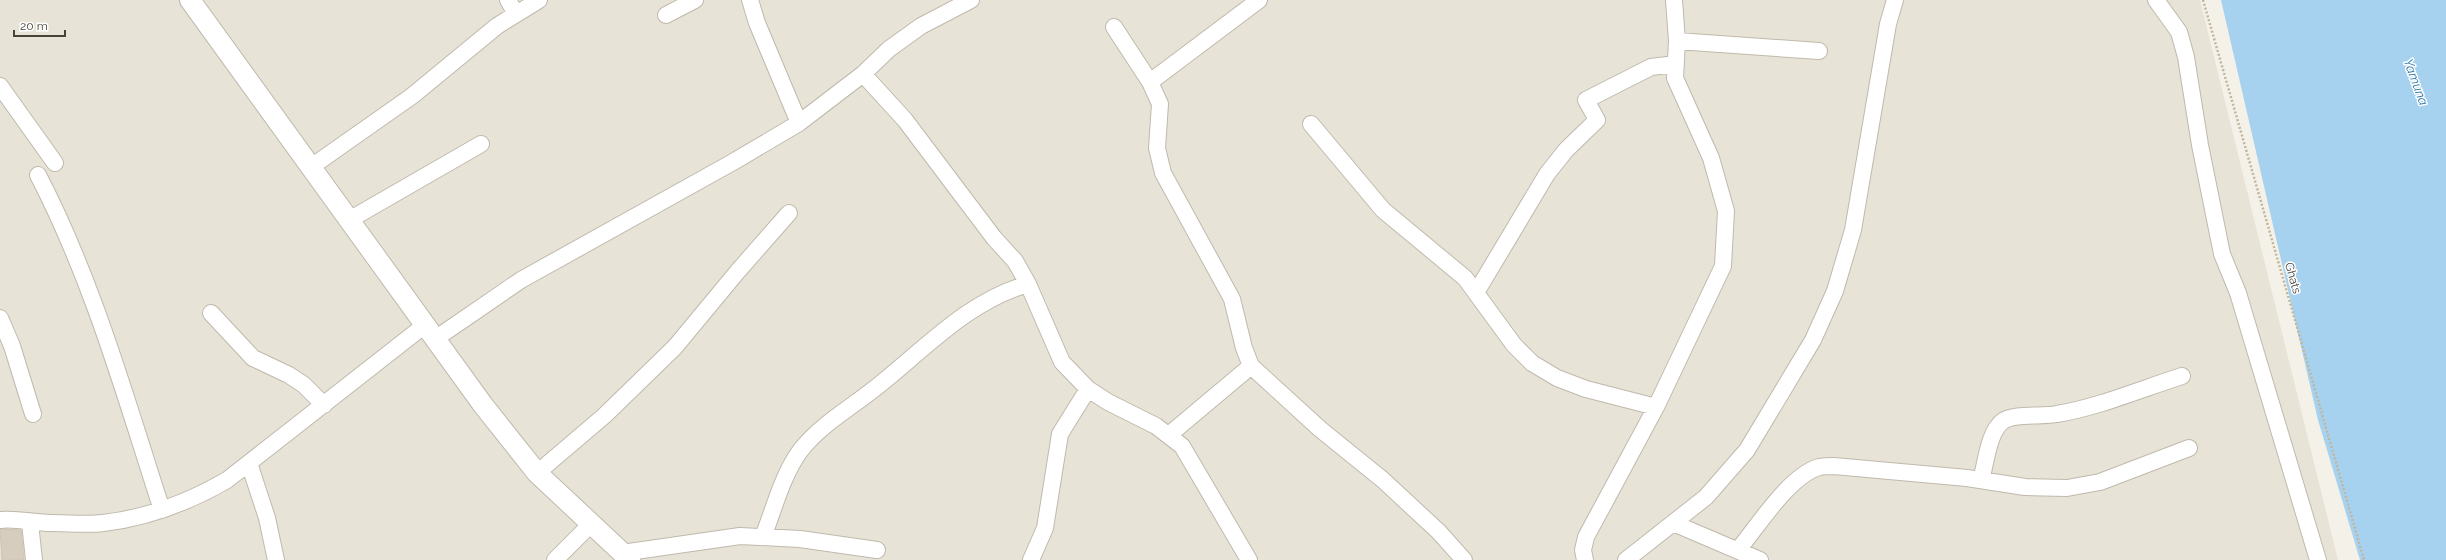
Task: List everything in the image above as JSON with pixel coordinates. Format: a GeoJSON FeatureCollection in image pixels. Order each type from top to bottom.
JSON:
{"type":"FeatureCollection","features":[{"type":"Feature","properties":{"kind":"street"},"geometry":{"type":"LineString","coordinates":[[190,0],[430,332],[537,473],[626,556],[740,536],[800,539],[877,550]]}},
{"type":"Feature","properties":{"kind":"street"},"geometry":{"type":"LineString","coordinates":[[508,0],[516,14]]}},
{"type":"Feature","properties":{"kind":"street"},"geometry":{"type":"LineString","coordinates":[[311,167],[393,110],[497,26],[540,0]]}},
{"type":"Feature","properties":{"kind":"street"},"geometry":{"type":"LineString","coordinates":[[666,15],[695,0]]}},
{"type":"Feature","properties":{"kind":"street"},"geometry":{"type":"LineString","coordinates":[[750,0],[757,23],[799,123]]}},
{"type":"Feature","properties":{"kind":"street"},"geometry":{"type":"LineString","coordinates":[[0,520],[15,519],[30,523],[104,523],[162,510],[193,499],[227,480],[324,405],[430,332],[726,166],[799,123],[863,74],[889,49],[921,26],[971,0]]}},
{"type":"Feature","properties":{"kind":"street"},"geometry":{"type":"LineString","coordinates":[[1150,82],[1259,0]]}},
{"type":"Feature","properties":{"kind":"street"},"geometry":{"type":"LineString","coordinates":[[1585,560],[1583,550],[1586,537],[1656,407],[1723,266],[1726,211],[1711,158],[1675,78],[1677,42],[1674,0]]}},
{"type":"Feature","properties":{"kind":"street"},"geometry":{"type":"LineString","coordinates":[[1626,560],[1706,497],[1748,450],[1813,340],[1835,291],[1852,230],[1888,24],[1895,0]]}},
{"type":"Feature","properties":{"kind":"street"},"geometry":{"type":"LineString","coordinates":[[2156,0],[2179,32],[2186,56],[2200,145],[2222,254],[2240,300],[2318,560]]}},
{"type":"Feature","properties":{"kind":"street"},"geometry":{"type":"LineString","coordinates":[[1114,27],[1150,82],[1160,104],[1157,148],[1163,173],[1232,300],[1244,348],[1251,366],[1320,429],[1383,480],[1439,532],[1464,560]]}},
{"type":"Feature","properties":{"kind":"street"},"geometry":{"type":"LineString","coordinates":[[1677,42],[1819,51]]}},
{"type":"Feature","properties":{"kind":"street"},"geometry":{"type":"LineString","coordinates":[[1477,292],[1547,174],[1566,150],[1597,120],[1586,100],[1651,67],[1676,64]]}},
{"type":"Feature","properties":{"kind":"street"},"geometry":{"type":"LineString","coordinates":[[863,74],[905,120],[994,238],[1014,260],[1028,284],[1062,362],[1088,390],[1170,434],[1182,446],[1249,560]]}},
{"type":"Feature","properties":{"kind":"street"},"geometry":{"type":"LineString","coordinates":[[0,86],[55,163]]}},
{"type":"Feature","properties":{"kind":"street"},"geometry":{"type":"LineString","coordinates":[[1311,124],[1383,210],[1465,278],[1477,292],[1514,345],[1532,363],[1557,378],[1586,389],[1656,407]]}},
{"type":"Feature","properties":{"kind":"street"},"geometry":{"type":"LineString","coordinates":[[349,220],[481,144]]}},
{"type":"Feature","properties":{"kind":"street"},"geometry":{"type":"LineString","coordinates":[[38,174],[63,222],[99,315],[162,510]]}},
{"type":"Feature","properties":{"kind":"street"},"geometry":{"type":"LineString","coordinates":[[537,473],[604,416],[675,347],[738,271],[789,213]]}},
{"type":"Feature","properties":{"kind":"street"},"geometry":{"type":"LineString","coordinates":[[763,537],[788,471],[800,452],[816,433],[875,389],[980,304],[1005,290],[1028,284]]}},
{"type":"Feature","properties":{"kind":"street"},"geometry":{"type":"LineString","coordinates":[[211,312],[253,358],[289,375],[304,385],[324,405]]}},
{"type":"Feature","properties":{"kind":"street"},"geometry":{"type":"LineString","coordinates":[[0,318],[12,346],[33,414]]}},
{"type":"Feature","properties":{"kind":"street"},"geometry":{"type":"LineString","coordinates":[[1170,434],[1251,366]]}},
{"type":"Feature","properties":{"kind":"street"},"geometry":{"type":"LineString","coordinates":[[1981,480],[1992,438],[1998,426],[2008,419],[2056,415],[2078,410],[2182,376]]}},
{"type":"Feature","properties":{"kind":"street"},"geometry":{"type":"LineString","coordinates":[[1031,560],[1045,528],[1060,434],[1088,390]]}},
{"type":"Feature","properties":{"kind":"street"},"geometry":{"type":"LineString","coordinates":[[1738,550],[1787,490],[1805,475],[1819,467],[1834,466],[1981,480],[2025,487],[2067,488],[2100,482],[2188,448]]}},
{"type":"Feature","properties":{"kind":"street"},"geometry":{"type":"LineString","coordinates":[[249,463],[267,518],[276,560]]}},
{"type":"Feature","properties":{"kind":"street"},"geometry":{"type":"LineString","coordinates":[[30,523],[34,560]]}},
{"type":"Feature","properties":{"kind":"street"},"geometry":{"type":"LineString","coordinates":[[1673,523],[1760,560]]}},
{"type":"Feature","properties":{"kind":"street"},"geometry":{"type":"LineString","coordinates":[[555,560],[591,524]]}},
{"type":"Feature","properties":{"kind":"path","name":"Ghats"},"geometry":{"type":"LineString","coordinates":[[2203,0],[2364,560]]}},
{"type":"Feature","properties":{"kind":"shaded area"},"geometry":{"type":"Polygon","coordinates":[[[0,0],[2200,0],[2338,560],[0,560],[0,0]]]}},
{"type":"Feature","properties":{"kind":"water","name":"Yamuna"},"geometry":{"type":"Polygon","coordinates":[[[2221,0],[2446,0],[2446,560],[2360,560],[2318,420],[2221,0]]]}},
{"type":"Feature","properties":{"kind":"building"},"geometry":{"type":"Polygon","coordinates":[[[0,529],[21,530],[24,560],[2,560],[0,529]]]}}]}
